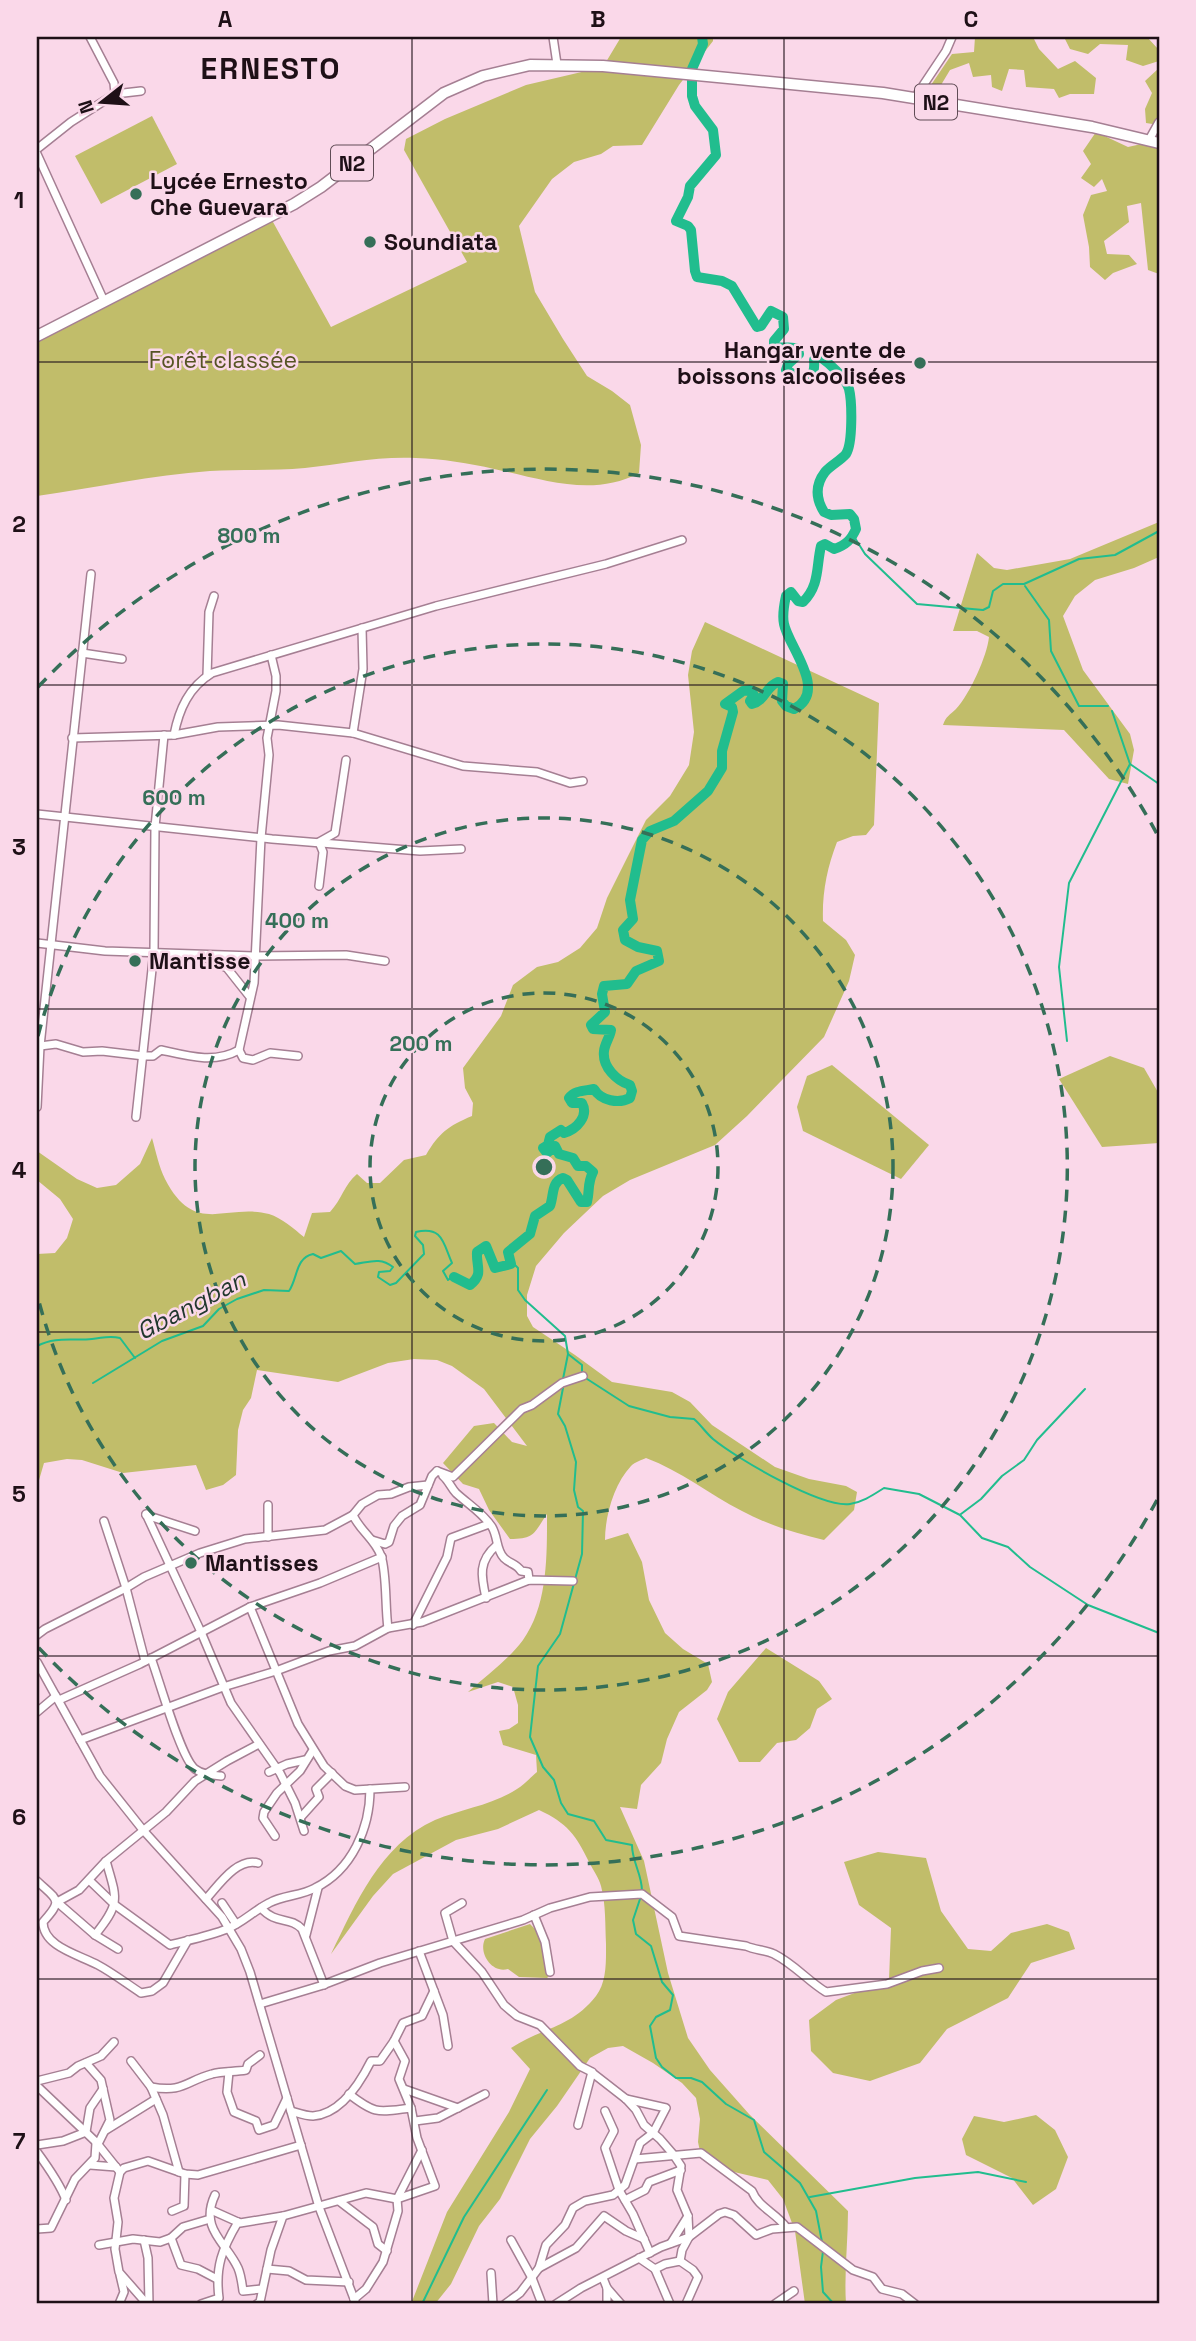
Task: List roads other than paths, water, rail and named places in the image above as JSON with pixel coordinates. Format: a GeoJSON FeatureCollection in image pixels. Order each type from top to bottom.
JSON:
{"type":"FeatureCollection","features":[{"type":"Feature","properties":{"kind":"highway","name":"N2"},"geometry":{"type":"LineString","coordinates":[[37,336],[294,204],[321,187],[444,93],[483,76],[530,65],[603,66],[883,93],[1092,127],[1154,142]]}},
{"type":"Feature","properties":{"kind":"street"},"geometry":{"type":"LineString","coordinates":[[90,37],[114,83],[115,94]]}},
{"type":"Feature","properties":{"kind":"street"},"geometry":{"type":"LineString","coordinates":[[553,37],[556,64]]}},
{"type":"Feature","properties":{"kind":"street"},"geometry":{"type":"LineString","coordinates":[[914,99],[946,51],[952,37]]}},
{"type":"Feature","properties":{"kind":"street"},"geometry":{"type":"LineString","coordinates":[[104,301],[37,151],[71,122],[115,94],[141,91]]}},
{"type":"Feature","properties":{"kind":"street"},"geometry":{"type":"LineString","coordinates":[[1154,142],[1159,121]]}},
{"type":"Feature","properties":{"kind":"street"},"geometry":{"type":"LineString","coordinates":[[174,735],[177,719],[192,689],[207,676],[436,606],[606,564],[682,540]]}},
{"type":"Feature","properties":{"kind":"street"},"geometry":{"type":"LineString","coordinates":[[37,1107],[40,1046],[63,816],[91,574]]}},
{"type":"Feature","properties":{"kind":"street"},"geometry":{"type":"LineString","coordinates":[[207,676],[209,612],[214,596]]}},
{"type":"Feature","properties":{"kind":"street"},"geometry":{"type":"LineString","coordinates":[[353,733],[363,669],[362,628]]}},
{"type":"Feature","properties":{"kind":"street"},"geometry":{"type":"LineString","coordinates":[[82,653],[122,659]]}},
{"type":"Feature","properties":{"kind":"street"},"geometry":{"type":"LineString","coordinates":[[271,655],[276,691],[269,726],[254,983],[239,1050],[243,1058],[253,1060],[270,1053],[298,1056]]}},
{"type":"Feature","properties":{"kind":"street"},"geometry":{"type":"LineString","coordinates":[[72,738],[164,736],[218,727],[269,726],[353,733],[463,766],[537,772],[570,783],[583,781]]}},
{"type":"Feature","properties":{"kind":"street"},"geometry":{"type":"LineString","coordinates":[[136,1117],[154,951],[155,827],[164,736]]}},
{"type":"Feature","properties":{"kind":"street"},"geometry":{"type":"LineString","coordinates":[[319,842],[335,833],[346,760]]}},
{"type":"Feature","properties":{"kind":"street"},"geometry":{"type":"LineString","coordinates":[[37,814],[261,838],[420,851],[461,849]]}},
{"type":"Feature","properties":{"kind":"street"},"geometry":{"type":"LineString","coordinates":[[319,842],[323,852],[319,886]]}},
{"type":"Feature","properties":{"kind":"street"},"geometry":{"type":"LineString","coordinates":[[37,943],[104,951],[254,956],[346,955],[385,961]]}},
{"type":"Feature","properties":{"kind":"street"},"geometry":{"type":"LineString","coordinates":[[197,953],[227,968],[250,997]]}},
{"type":"Feature","properties":{"kind":"street"},"geometry":{"type":"LineString","coordinates":[[40,1046],[56,1044],[83,1052],[102,1051],[144,1056],[152,1056],[161,1050],[200,1058],[226,1057],[239,1050]]}},
{"type":"Feature","properties":{"kind":"street"},"geometry":{"type":"LineString","coordinates":[[437,1471],[453,1477],[522,1409],[562,1383],[583,1376]]}},
{"type":"Feature","properties":{"kind":"street"},"geometry":{"type":"LineString","coordinates":[[353,1515],[358,1526],[373,1539],[385,1544],[389,1542],[394,1526],[402,1516],[418,1507],[437,1471]]}},
{"type":"Feature","properties":{"kind":"street"},"geometry":{"type":"LineString","coordinates":[[437,1471],[449,1481],[453,1491],[477,1508],[494,1530],[497,1545],[504,1558],[522,1571],[528,1572],[529,1580]]}},
{"type":"Feature","properties":{"kind":"street"},"geometry":{"type":"LineString","coordinates":[[37,1635],[170,1565],[244,1539],[325,1530],[353,1515],[362,1504],[378,1495],[428,1485]]}},
{"type":"Feature","properties":{"kind":"street"},"geometry":{"type":"LineString","coordinates":[[268,1505],[268,1536]]}},
{"type":"Feature","properties":{"kind":"street"},"geometry":{"type":"LineString","coordinates":[[195,1531],[146,1514],[201,1632],[223,1687],[239,1716],[278,1769],[301,1817],[304,1831]]}},
{"type":"Feature","properties":{"kind":"street"},"geometry":{"type":"LineString","coordinates":[[104,1521],[148,1659],[191,1766],[191,1786]]}},
{"type":"Feature","properties":{"kind":"street"},"geometry":{"type":"LineString","coordinates":[[412,1625],[447,1557],[451,1538],[489,1524]]}},
{"type":"Feature","properties":{"kind":"street"},"geometry":{"type":"LineString","coordinates":[[373,1539],[382,1557],[388,1628]]}},
{"type":"Feature","properties":{"kind":"street"},"geometry":{"type":"LineString","coordinates":[[486,1598],[480,1572],[485,1558],[497,1545]]}},
{"type":"Feature","properties":{"kind":"street"},"geometry":{"type":"LineString","coordinates":[[37,1712],[57,1698],[148,1659],[250,1607],[320,1583],[382,1557]]}},
{"type":"Feature","properties":{"kind":"street"},"geometry":{"type":"LineString","coordinates":[[80,1740],[223,1687],[329,1651],[355,1646],[388,1628],[412,1625],[529,1580],[573,1581]]}},
{"type":"Feature","properties":{"kind":"street"},"geometry":{"type":"LineString","coordinates":[[250,1607],[298,1724],[313,1750],[332,1773],[345,1786],[355,1790],[405,1787]]}},
{"type":"Feature","properties":{"kind":"street"},"geometry":{"type":"LineString","coordinates":[[37,1662],[100,1776],[143,1830],[232,1926]]}},
{"type":"Feature","properties":{"kind":"street"},"geometry":{"type":"LineString","coordinates":[[188,1940],[163,1983],[152,1991],[141,1993],[98,1965],[54,1942],[45,1933],[43,1922],[57,1902],[79,1890],[106,1861],[166,1812],[191,1786],[220,1765],[259,1744]]}},
{"type":"Feature","properties":{"kind":"street"},"geometry":{"type":"LineString","coordinates":[[275,1836],[263,1818],[264,1812],[277,1793],[300,1771],[313,1750]]}},
{"type":"Feature","properties":{"kind":"street"},"geometry":{"type":"LineString","coordinates":[[269,1772],[305,1760]]}},
{"type":"Feature","properties":{"kind":"street"},"geometry":{"type":"LineString","coordinates":[[191,1766],[207,1775],[221,1776]]}},
{"type":"Feature","properties":{"kind":"street"},"geometry":{"type":"LineString","coordinates":[[301,1817],[319,1797],[316,1789],[332,1773]]}},
{"type":"Feature","properties":{"kind":"street"},"geometry":{"type":"LineString","coordinates":[[89,1880],[115,1905],[170,1945],[232,1926],[272,1901],[318,1888],[330,1878],[357,1848],[370,1807],[370,1789]]}},
{"type":"Feature","properties":{"kind":"street"},"geometry":{"type":"LineString","coordinates":[[95,1935],[115,1905],[115,1893],[106,1861]]}},
{"type":"Feature","properties":{"kind":"street"},"geometry":{"type":"LineString","coordinates":[[206,1899],[239,1866],[253,1861],[258,1863]]}},
{"type":"Feature","properties":{"kind":"street"},"geometry":{"type":"LineString","coordinates":[[37,1881],[95,1935],[118,1949]]}},
{"type":"Feature","properties":{"kind":"street"},"geometry":{"type":"LineString","coordinates":[[305,1936],[318,1888]]}},
{"type":"Feature","properties":{"kind":"street"},"geometry":{"type":"LineString","coordinates":[[260,2004],[550,1908],[590,1897],[642,1894],[672,1917],[679,1936],[746,1946],[772,1954],[826,1992],[887,1984],[922,1971],[939,1968]]}},
{"type":"Feature","properties":{"kind":"street"},"geometry":{"type":"LineString","coordinates":[[222,1903],[250,1972],[319,2207],[349,2282],[353,2303]]}},
{"type":"Feature","properties":{"kind":"street"},"geometry":{"type":"LineString","coordinates":[[462,1903],[445,1913],[453,1941],[482,1972],[504,2005],[517,2017],[540,2025],[580,2066],[626,2099],[644,2125],[673,2154],[681,2170],[677,2190],[688,2216],[690,2237],[682,2250],[680,2261]]}},
{"type":"Feature","properties":{"kind":"street"},"geometry":{"type":"LineString","coordinates":[[261,1908],[277,1920],[297,1924],[305,1936],[324,1985]]}},
{"type":"Feature","properties":{"kind":"street"},"geometry":{"type":"LineString","coordinates":[[534,1915],[545,1942],[550,1972]]}},
{"type":"Feature","properties":{"kind":"street"},"geometry":{"type":"LineString","coordinates":[[419,1951],[443,2015],[448,2046]]}},
{"type":"Feature","properties":{"kind":"street"},"geometry":{"type":"LineString","coordinates":[[291,2111],[310,2116],[342,2102],[361,2080],[371,2061],[380,2061],[403,2023],[422,2016],[434,1991]]}},
{"type":"Feature","properties":{"kind":"street"},"geometry":{"type":"LineString","coordinates":[[99,2245],[144,2240],[160,2242],[171,2238],[183,2227],[211,2215],[238,2222],[284,2216],[366,2193],[397,2199],[435,2186],[415,2131],[411,2108],[399,2079],[405,2060],[394,2041]]}},
{"type":"Feature","properties":{"kind":"street"},"geometry":{"type":"LineString","coordinates":[[114,2042],[100,2056],[69,2073],[37,2083],[97,2143],[118,2169],[114,2198],[118,2222],[116,2242],[124,2292],[119,2304]]}},
{"type":"Feature","properties":{"kind":"street"},"geometry":{"type":"LineString","coordinates":[[151,2087],[177,2088],[212,2074],[246,2070],[248,2064],[260,2055]]}},
{"type":"Feature","properties":{"kind":"street"},"geometry":{"type":"LineString","coordinates":[[131,2061],[151,2087],[182,2173],[184,2206],[172,2211]]}},
{"type":"Feature","properties":{"kind":"street"},"geometry":{"type":"LineString","coordinates":[[37,2229],[51,2228],[75,2179],[90,2165],[97,2150],[97,2143],[110,2120],[101,2080],[86,2063]]}},
{"type":"Feature","properties":{"kind":"street"},"geometry":{"type":"LineString","coordinates":[[229,2073],[227,2092],[234,2112],[256,2121],[259,2130],[274,2125],[287,2097]]}},
{"type":"Feature","properties":{"kind":"street"},"geometry":{"type":"LineString","coordinates":[[578,2124],[592,2073]]}},
{"type":"Feature","properties":{"kind":"street"},"geometry":{"type":"LineString","coordinates":[[86,2132],[90,2108],[103,2089]]}},
{"type":"Feature","properties":{"kind":"street"},"geometry":{"type":"LineString","coordinates":[[404,2089],[458,2108]]}},
{"type":"Feature","properties":{"kind":"street"},"geometry":{"type":"LineString","coordinates":[[349,2094],[369,2110],[411,2108]]}},
{"type":"Feature","properties":{"kind":"street"},"geometry":{"type":"LineString","coordinates":[[415,2121],[438,2118],[485,2094]]}},
{"type":"Feature","properties":{"kind":"street"},"geometry":{"type":"LineString","coordinates":[[104,2131],[156,2099]]}},
{"type":"Feature","properties":{"kind":"street"},"geometry":{"type":"LineString","coordinates":[[505,2304],[520,2293],[532,2278],[539,2268],[546,2245],[565,2225],[573,2208],[585,2201],[613,2195],[625,2185],[640,2143],[653,2133],[667,2108],[626,2099]]}},
{"type":"Feature","properties":{"kind":"street"},"geometry":{"type":"LineString","coordinates":[[605,2111],[614,2131],[606,2148],[619,2190],[650,2253]]}},
{"type":"Feature","properties":{"kind":"street"},"geometry":{"type":"LineString","coordinates":[[37,2145],[63,2141],[86,2132]]}},
{"type":"Feature","properties":{"kind":"street"},"geometry":{"type":"LineString","coordinates":[[90,2165],[118,2169],[148,2161],[182,2173],[198,2175],[301,2145]]}},
{"type":"Feature","properties":{"kind":"street"},"geometry":{"type":"LineString","coordinates":[[353,2303],[366,2289],[383,2262],[398,2211],[397,2199],[422,2150]]}},
{"type":"Feature","properties":{"kind":"street"},"geometry":{"type":"LineString","coordinates":[[37,2152],[52,2178],[61,2187],[66,2200]]}},
{"type":"Feature","properties":{"kind":"street"},"geometry":{"type":"LineString","coordinates":[[635,2159],[701,2153],[752,2190],[755,2199],[786,2227]]}},
{"type":"Feature","properties":{"kind":"street"},"geometry":{"type":"LineString","coordinates":[[625,2200],[645,2190],[649,2182],[681,2170]]}},
{"type":"Feature","properties":{"kind":"street"},"geometry":{"type":"LineString","coordinates":[[215,2195],[211,2215],[223,2247],[237,2267],[243,2291],[262,2289]]}},
{"type":"Feature","properties":{"kind":"street"},"geometry":{"type":"LineString","coordinates":[[339,2201],[373,2227],[378,2244],[387,2251]]}},
{"type":"Feature","properties":{"kind":"street"},"geometry":{"type":"LineString","coordinates":[[556,2304],[639,2258],[690,2237],[725,2212],[734,2215],[756,2235],[786,2227],[797,2227],[852,2270],[873,2277],[882,2289],[902,2294],[915,2304]]}},
{"type":"Feature","properties":{"kind":"street"},"geometry":{"type":"LineString","coordinates":[[259,2304],[284,2216]]}},
{"type":"Feature","properties":{"kind":"street"},"geometry":{"type":"LineString","coordinates":[[539,2268],[576,2248],[604,2216],[644,2239]]}},
{"type":"Feature","properties":{"kind":"street"},"geometry":{"type":"LineString","coordinates":[[671,2244],[688,2216]]}},
{"type":"Feature","properties":{"kind":"street"},"geometry":{"type":"LineString","coordinates":[[201,2304],[219,2298],[217,2279],[223,2247],[238,2222]]}},
{"type":"Feature","properties":{"kind":"street"},"geometry":{"type":"LineString","coordinates":[[171,2238],[181,2265],[198,2269],[217,2279]]}},
{"type":"Feature","properties":{"kind":"street"},"geometry":{"type":"LineString","coordinates":[[144,2240],[148,2258],[148,2304]]}},
{"type":"Feature","properties":{"kind":"street"},"geometry":{"type":"LineString","coordinates":[[510,2240],[532,2278],[542,2304]]}},
{"type":"Feature","properties":{"kind":"street"},"geometry":{"type":"LineString","coordinates":[[639,2258],[655,2269],[670,2304]]}},
{"type":"Feature","properties":{"kind":"street"},"geometry":{"type":"LineString","coordinates":[[655,2269],[680,2261],[693,2270],[698,2277],[687,2304]]}},
{"type":"Feature","properties":{"kind":"street"},"geometry":{"type":"LineString","coordinates":[[267,2269],[289,2271],[306,2280],[349,2282]]}},
{"type":"Feature","properties":{"kind":"street"},"geometry":{"type":"LineString","coordinates":[[119,2272],[148,2304]]}},
{"type":"Feature","properties":{"kind":"street"},"geometry":{"type":"LineString","coordinates":[[491,2273],[493,2304]]}},
{"type":"Feature","properties":{"kind":"street"},"geometry":{"type":"LineString","coordinates":[[603,2278],[607,2288],[621,2304]]}},
{"type":"Feature","properties":{"kind":"street"},"geometry":{"type":"LineString","coordinates":[[607,2288],[607,2304]]}},
{"type":"Feature","properties":{"kind":"street"},"geometry":{"type":"LineString","coordinates":[[775,2304],[794,2291]]}},
{"type":"Feature","properties":{"kind":"waterway","name":"Gbangban"},"geometry":{"type":"LineString","coordinates":[[454,1277],[470,1285],[478,1274],[477,1252],[486,1246],[495,1268],[511,1264],[508,1252],[530,1234],[535,1216],[550,1206],[559,1180],[567,1180],[581,1202],[587,1202],[593,1172],[586,1166],[578,1166],[573,1158],[559,1154],[555,1146],[547,1153],[543,1148],[548,1145],[550,1137],[561,1130],[564,1133],[569,1131],[583,1117],[582,1103],[572,1103],[569,1098],[574,1094],[594,1089],[610,1100],[630,1098],[630,1085],[616,1077],[605,1062],[604,1051],[611,1030],[593,1029],[591,1025],[605,1012],[602,994],[604,986],[627,984],[636,971],[659,961],[657,951],[638,947],[625,940],[623,930],[633,919],[630,900],[642,840],[650,831],[674,821],[708,791],[722,768],[722,751],[733,712],[732,707],[725,704],[743,691],[750,690],[754,695],[750,701],[752,704],[778,682],[783,684],[782,701],[786,706],[794,709],[804,701],[808,691],[804,668],[784,624],[786,596],[791,592],[798,601],[803,602],[815,582],[821,546],[825,544],[834,549],[842,546],[856,529],[850,514],[831,515],[824,512],[818,492],[825,472],[844,456],[848,449],[851,412],[847,384],[819,356],[814,360],[813,373],[810,376],[797,376],[786,370],[788,364],[799,354],[795,348],[774,346],[774,341],[784,329],[783,317],[771,311],[761,326],[757,327],[732,286],[722,281],[697,277],[691,230],[676,221],[688,197],[690,186],[716,155],[713,130],[695,106],[692,96],[692,69],[703,44],[702,37]]}},
{"type":"Feature","properties":{"kind":"waterway"},"geometry":{"type":"LineString","coordinates":[[853,535],[865,554],[917,604],[983,610],[989,607],[993,591],[1003,584],[1024,584],[1079,559],[1115,555],[1159,531]]}},
{"type":"Feature","properties":{"kind":"waterway"},"geometry":{"type":"LineString","coordinates":[[1025,586],[1049,620],[1051,651],[1079,706],[1108,706]]}},
{"type":"Feature","properties":{"kind":"waterway"},"geometry":{"type":"LineString","coordinates":[[1112,711],[1130,764],[1159,784]]}},
{"type":"Feature","properties":{"kind":"waterway"},"geometry":{"type":"LineString","coordinates":[[1067,1041],[1059,967],[1069,883],[1130,764]]}},
{"type":"Feature","properties":{"kind":"waterway","name":"Gbangban"},"geometry":{"type":"LineString","coordinates":[[93,1383],[162,1341],[203,1326],[219,1309],[237,1299],[264,1290],[289,1291],[300,1264],[313,1254],[321,1258],[341,1251],[355,1264],[384,1262],[393,1267],[390,1271],[379,1272],[378,1277],[390,1285],[396,1283],[424,1254],[423,1245],[415,1236],[416,1232],[432,1232],[444,1243],[452,1263],[443,1271],[448,1280],[452,1277]]}},
{"type":"Feature","properties":{"kind":"waterway"},"geometry":{"type":"LineString","coordinates":[[511,1261],[518,1268],[518,1290],[525,1300],[565,1336],[568,1354],[563,1379]]}},
{"type":"Feature","properties":{"kind":"waterway"},"geometry":{"type":"LineString","coordinates":[[37,1346],[57,1340],[116,1337],[120,1338],[135,1358]]}},
{"type":"Feature","properties":{"kind":"waterway"},"geometry":{"type":"LineString","coordinates":[[568,1354],[582,1365],[582,1372]]}},
{"type":"Feature","properties":{"kind":"waterway"},"geometry":{"type":"LineString","coordinates":[[584,1377],[629,1406],[670,1417],[694,1419],[713,1439],[740,1458],[779,1480],[820,1498],[850,1504],[864,1500],[884,1488],[919,1494],[960,1515],[982,1538],[1008,1547],[1030,1567],[1088,1605],[1159,1633]]}},
{"type":"Feature","properties":{"kind":"waterway"},"geometry":{"type":"LineString","coordinates":[[563,1388],[558,1414],[565,1426],[576,1462],[574,1490],[578,1507],[583,1511],[582,1554],[560,1634],[538,1666],[530,1737],[543,1767],[554,1780],[561,1803],[568,1814],[594,1821],[606,1840],[632,1845],[642,1891]]}},
{"type":"Feature","properties":{"kind":"waterway"},"geometry":{"type":"LineString","coordinates":[[961,1514],[981,1499],[1002,1476],[1024,1460],[1037,1440],[1085,1389]]}},
{"type":"Feature","properties":{"kind":"waterway"},"geometry":{"type":"LineString","coordinates":[[641,1896],[633,1920],[636,1934],[651,1946],[662,1982],[673,1995],[670,2010],[656,2017],[650,2026],[656,2058],[662,2067],[676,2078],[691,2078],[702,2082],[726,2104],[754,2120],[764,2152],[800,2183],[816,2211],[822,2242]]}},
{"type":"Feature","properties":{"kind":"waterway"},"geometry":{"type":"LineString","coordinates":[[422,2304],[464,2217],[547,2090]]}},
{"type":"Feature","properties":{"kind":"waterway"},"geometry":{"type":"LineString","coordinates":[[810,2197],[915,2178],[978,2172],[1026,2182]]}},
{"type":"Feature","properties":{"kind":"waterway"},"geometry":{"type":"LineString","coordinates":[[823,2251],[823,2292],[834,2304]]}},
{"type":"Feature","properties":{"kind":"place","name":"Lycée Ernesto Che Guevara"},"geometry":{"type":"Point","coordinates":[136,194]}},
{"type":"Feature","properties":{"kind":"place","name":"Soundiata"},"geometry":{"type":"Point","coordinates":[370,242]}},
{"type":"Feature","properties":{"kind":"place","name":"Hangar vente de boissons alcoolisées"},"geometry":{"type":"Point","coordinates":[920,363]}},
{"type":"Feature","properties":{"kind":"place","name":"Mantisse"},"geometry":{"type":"Point","coordinates":[135,961]}},
{"type":"Feature","properties":{"kind":"place","name":"Mantisses"},"geometry":{"type":"Point","coordinates":[191,1563]}},
{"type":"Feature","properties":{"kind":"district","name":"ERNESTO"},"geometry":{"type":"Point","coordinates":[271,68]}},
{"type":"Feature","properties":{"kind":"park label","name":"Forêt classée"},"geometry":{"type":"Point","coordinates":[223,360]}}]}
